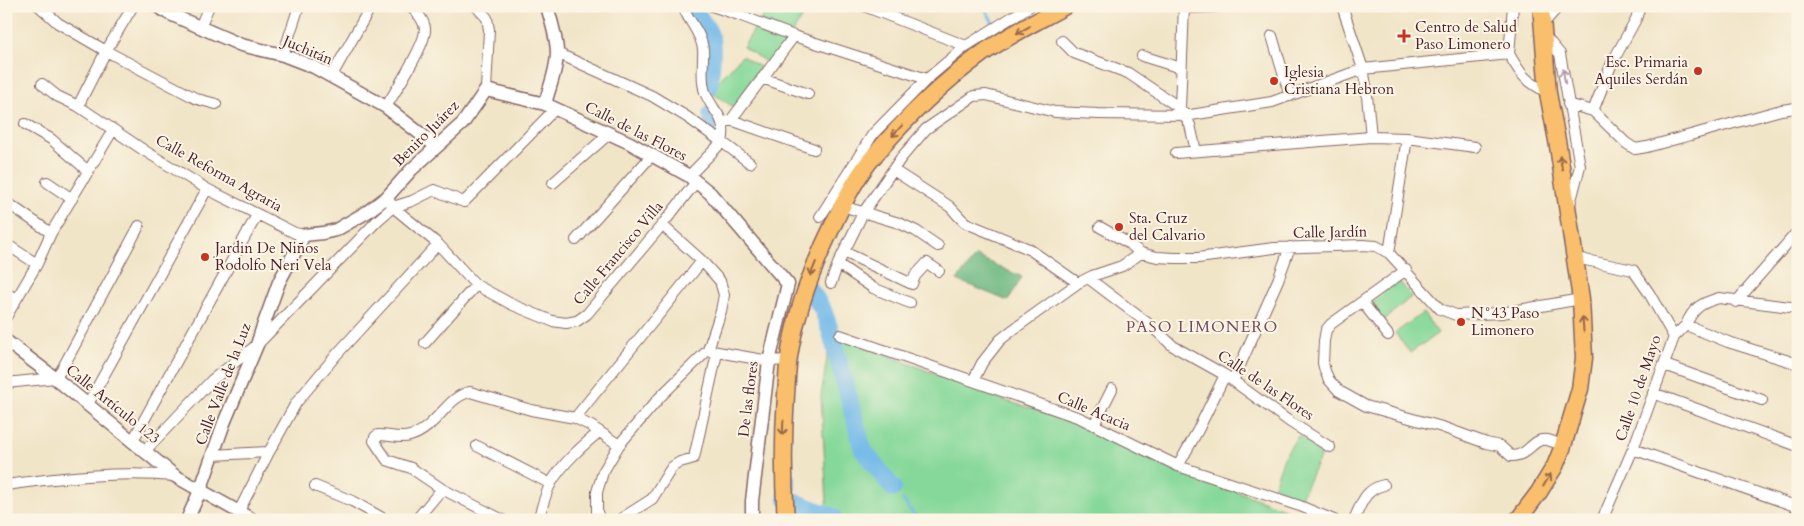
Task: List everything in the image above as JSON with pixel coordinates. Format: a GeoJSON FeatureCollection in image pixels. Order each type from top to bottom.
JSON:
{"type":"FeatureCollection","features":[{"type":"Feature","properties":{"kind":"highway"},"geometry":{"type":"LineString","coordinates":[[786,520],[782,444],[788,360],[794,327],[804,291],[821,248],[842,206],[854,184],[873,157],[912,115],[954,76],[984,53],[1065,6]]}},
{"type":"Feature","properties":{"kind":"highway"},"geometry":{"type":"LineString","coordinates":[[1518,520],[1555,466],[1563,446],[1580,389],[1584,350],[1576,258],[1548,93],[1541,6]]}},
{"type":"Feature","properties":{"kind":"street"},"geometry":{"type":"LineString","coordinates":[[39,6],[58,23],[106,51],[197,100],[216,104]]}},
{"type":"Feature","properties":{"kind":"street"},"geometry":{"type":"LineString","coordinates":[[78,106],[106,51],[134,6]]}},
{"type":"Feature","properties":{"kind":"street","name":"Juchitán"},"geometry":{"type":"LineString","coordinates":[[157,6],[200,28],[241,45],[283,55],[314,67],[386,107],[436,146]]}},
{"type":"Feature","properties":{"kind":"street"},"geometry":{"type":"LineString","coordinates":[[200,28],[209,6]]}},
{"type":"Feature","properties":{"kind":"street"},"geometry":{"type":"LineString","coordinates":[[283,55],[299,6]]}},
{"type":"Feature","properties":{"kind":"street"},"geometry":{"type":"LineString","coordinates":[[331,77],[370,6]]}},
{"type":"Feature","properties":{"kind":"street"},"geometry":{"type":"LineString","coordinates":[[386,107],[422,42],[425,28],[420,16],[410,6]]}},
{"type":"Feature","properties":{"kind":"street"},"geometry":{"type":"LineString","coordinates":[[476,6],[487,18],[490,30],[486,90]]}},
{"type":"Feature","properties":{"kind":"street"},"geometry":{"type":"LineString","coordinates":[[144,452],[212,380],[257,346],[378,220],[390,202],[412,201],[434,190],[464,202],[550,107],[557,53],[554,30],[547,6]]}},
{"type":"Feature","properties":{"kind":"street"},"geometry":{"type":"LineString","coordinates":[[683,6],[687,16],[698,31],[703,48],[702,76],[705,92],[727,121],[814,149]]}},
{"type":"Feature","properties":{"kind":"street"},"geometry":{"type":"LineString","coordinates":[[712,6],[794,36],[927,79]]}},
{"type":"Feature","properties":{"kind":"street"},"geometry":{"type":"LineString","coordinates":[[864,6],[966,46]]}},
{"type":"Feature","properties":{"kind":"street"},"geometry":{"type":"LineString","coordinates":[[820,217],[873,134],[927,79],[966,46],[1030,6]]}},
{"type":"Feature","properties":{"kind":"street"},"geometry":{"type":"LineString","coordinates":[[1342,6],[1363,69],[1371,137]]}},
{"type":"Feature","properties":{"kind":"street"},"geometry":{"type":"LineString","coordinates":[[1514,6],[1509,54],[1521,75],[1532,85],[1548,93]]}},
{"type":"Feature","properties":{"kind":"street"},"geometry":{"type":"LineString","coordinates":[[1559,6],[1542,30],[1560,54],[1580,166],[1568,210]]}},
{"type":"Feature","properties":{"kind":"street"},"geometry":{"type":"LineString","coordinates":[[1593,111],[1612,63],[1636,18],[1640,6]]}},
{"type":"Feature","properties":{"kind":"street"},"geometry":{"type":"LineString","coordinates":[[1196,151],[1190,125],[1183,111],[1181,68],[1184,7],[1215,7]]}},
{"type":"Feature","properties":{"kind":"street"},"geometry":{"type":"LineString","coordinates":[[722,142],[727,121],[794,36]]}},
{"type":"Feature","properties":{"kind":"street"},"geometry":{"type":"LineString","coordinates":[[1272,36],[1290,96]]}},
{"type":"Feature","properties":{"kind":"street"},"geometry":{"type":"LineString","coordinates":[[1062,41],[1074,53],[1128,74],[1183,111]]}},
{"type":"Feature","properties":{"kind":"street"},"geometry":{"type":"LineString","coordinates":[[557,53],[652,96],[687,116],[750,163]]}},
{"type":"Feature","properties":{"kind":"street"},"geometry":{"type":"LineString","coordinates":[[831,283],[862,213],[901,158],[926,129],[974,96],[986,95],[1055,112],[1098,114],[1183,111],[1272,102],[1363,69],[1509,54]]}},
{"type":"Feature","properties":{"kind":"street"},"geometry":{"type":"LineString","coordinates":[[1142,56],[1181,68]]}},
{"type":"Feature","properties":{"kind":"street"},"geometry":{"type":"LineString","coordinates":[[762,78],[808,94]]}},
{"type":"Feature","properties":{"kind":"street","name":"Calle Reforma Agraria"},"geometry":{"type":"LineString","coordinates":[[42,84],[57,96],[78,106],[207,188],[294,233],[304,235],[336,230],[367,212],[390,202]]}},
{"type":"Feature","properties":{"kind":"street","name":"Calle de las Flores"},"geometry":{"type":"LineString","coordinates":[[486,90],[550,107],[630,143],[693,179],[710,193],[788,284]]}},
{"type":"Feature","properties":{"kind":"street","name":"Benito Juárez"},"geometry":{"type":"LineString","coordinates":[[390,202],[436,146],[462,123],[486,90]]}},
{"type":"Feature","properties":{"kind":"street"},"geometry":{"type":"LineString","coordinates":[[1568,104],[1593,111],[1626,143],[1635,149],[1781,110],[1797,108]]}},
{"type":"Feature","properties":{"kind":"street"},"geometry":{"type":"LineString","coordinates":[[25,124],[51,139],[88,171]]}},
{"type":"Feature","properties":{"kind":"street"},"geometry":{"type":"LineString","coordinates":[[6,317],[37,264],[51,233],[113,130]]}},
{"type":"Feature","properties":{"kind":"street"},"geometry":{"type":"LineString","coordinates":[[553,183],[609,134]]}},
{"type":"Feature","properties":{"kind":"street"},"geometry":{"type":"LineString","coordinates":[[1176,153],[1371,137],[1407,138],[1475,147]]}},
{"type":"Feature","properties":{"kind":"street"},"geometry":{"type":"LineString","coordinates":[[1389,253],[1407,138]]}},
{"type":"Feature","properties":{"kind":"street","name":"Calle Francisco Villa"},"geometry":{"type":"LineString","coordinates":[[390,202],[438,244],[476,285],[513,305],[552,321],[566,323],[577,321],[588,314],[662,226],[693,179],[722,142]]}},
{"type":"Feature","properties":{"kind":"street"},"geometry":{"type":"LineString","coordinates":[[576,240],[652,155]]}},
{"type":"Feature","properties":{"kind":"street"},"geometry":{"type":"LineString","coordinates":[[893,170],[949,206],[966,223],[1029,249],[1078,283]]}},
{"type":"Feature","properties":{"kind":"street"},"geometry":{"type":"LineString","coordinates":[[47,182],[72,199]]}},
{"type":"Feature","properties":{"kind":"street"},"geometry":{"type":"LineString","coordinates":[[88,404],[207,188]]}},
{"type":"Feature","properties":{"kind":"street"},"geometry":{"type":"LineString","coordinates":[[6,202],[51,233]]}},
{"type":"Feature","properties":{"kind":"street"},"geometry":{"type":"LineString","coordinates":[[842,206],[899,223],[916,231],[938,246]]}},
{"type":"Feature","properties":{"kind":"street"},"geometry":{"type":"LineString","coordinates":[[132,442],[257,214]]}},
{"type":"Feature","properties":{"kind":"street"},"geometry":{"type":"LineString","coordinates":[[6,383],[55,378],[62,369],[139,226]]}},
{"type":"Feature","properties":{"kind":"street"},"geometry":{"type":"LineString","coordinates":[[619,520],[652,499],[672,467],[680,462],[694,458],[722,311],[724,295],[720,281],[702,260],[662,226]]}},
{"type":"Feature","properties":{"kind":"street"},"geometry":{"type":"LineString","coordinates":[[973,381],[982,363],[1000,340],[1078,283],[1122,266],[1141,253],[1100,227]]}},
{"type":"Feature","properties":{"kind":"street"},"geometry":{"type":"LineString","coordinates":[[1736,302],[1798,231]]}},
{"type":"Feature","properties":{"kind":"street","name":"Calle Valle de la Luz"},"geometry":{"type":"LineString","coordinates":[[186,520],[200,491],[212,455],[257,346],[279,282],[304,235]]}},
{"type":"Feature","properties":{"kind":"street"},"geometry":{"type":"LineString","coordinates":[[6,244],[37,264]]}},
{"type":"Feature","properties":{"kind":"street"},"geometry":{"type":"LineString","coordinates":[[238,512],[296,403],[337,354],[438,244]]}},
{"type":"Feature","properties":{"kind":"street","name":"Calle Jardín"},"geometry":{"type":"LineString","coordinates":[[1141,253],[1157,257],[1198,258],[1251,250],[1290,247],[1376,246],[1389,253],[1440,309],[1456,315],[1502,312],[1581,299]]}},
{"type":"Feature","properties":{"kind":"street"},"geometry":{"type":"LineString","coordinates":[[1178,466],[1229,378],[1278,280],[1290,247]]}},
{"type":"Feature","properties":{"kind":"street"},"geometry":{"type":"LineString","coordinates":[[844,252],[912,284],[915,276],[927,263],[939,271]]}},
{"type":"Feature","properties":{"kind":"street","name":"Calle 10 de Mayo"},"geometry":{"type":"LineString","coordinates":[[1576,258],[1633,270],[1650,293],[1674,337],[1633,449],[1602,520]]}},
{"type":"Feature","properties":{"kind":"street"},"geometry":{"type":"LineString","coordinates":[[575,418],[702,260]]}},
{"type":"Feature","properties":{"kind":"street"},"geometry":{"type":"LineString","coordinates":[[838,264],[873,288],[910,303]]}},
{"type":"Feature","properties":{"kind":"street"},"geometry":{"type":"LineString","coordinates":[[1406,270],[1363,303],[1331,324],[1326,330],[1323,350],[1325,371],[1338,391],[1366,406],[1442,427],[1486,444],[1500,446],[1511,456],[1519,456],[1527,451],[1535,442],[1544,440],[1563,446]]}},
{"type":"Feature","properties":{"kind":"street","name":"Calle de las Flores"},"geometry":{"type":"LineString","coordinates":[[1088,278],[1150,325],[1173,346],[1229,378],[1290,422],[1330,447]]}},
{"type":"Feature","properties":{"kind":"street","name":"De las flores"},"geometry":{"type":"LineString","coordinates":[[752,520],[752,501],[769,361],[788,284]]}},
{"type":"Feature","properties":{"kind":"street"},"geometry":{"type":"LineString","coordinates":[[425,343],[476,285]]}},
{"type":"Feature","properties":{"kind":"street"},"geometry":{"type":"LineString","coordinates":[[6,293],[16,300]]}},
{"type":"Feature","properties":{"kind":"street"},"geometry":{"type":"LineString","coordinates":[[1674,337],[1686,326],[1690,314],[1698,306],[1719,298],[1736,302],[1798,308]]}},
{"type":"Feature","properties":{"kind":"street"},"geometry":{"type":"LineString","coordinates":[[1363,303],[1388,335]]}},
{"type":"Feature","properties":{"kind":"street"},"geometry":{"type":"LineString","coordinates":[[1686,326],[1728,342],[1798,364]]}},
{"type":"Feature","properties":{"kind":"street","name":"Calle Acacia"},"geometry":{"type":"LineString","coordinates":[[840,335],[1080,418],[1178,466],[1300,506],[1334,520]]}},
{"type":"Feature","properties":{"kind":"street","name":"Calle Artículo 123"},"geometry":{"type":"LineString","coordinates":[[6,341],[88,404],[174,476],[200,491]]}},
{"type":"Feature","properties":{"kind":"street"},"geometry":{"type":"LineString","coordinates":[[600,520],[597,512],[597,492],[603,472],[619,445],[660,397],[713,352],[769,361],[788,360]]}},
{"type":"Feature","properties":{"kind":"street"},"geometry":{"type":"LineString","coordinates":[[1665,365],[1762,400]]}},
{"type":"Feature","properties":{"kind":"street"},"geometry":{"type":"LineString","coordinates":[[1094,425],[1112,389]]}},
{"type":"Feature","properties":{"kind":"street"},"geometry":{"type":"LineString","coordinates":[[503,520],[482,516],[411,468],[387,460],[374,441],[375,436],[408,437],[420,432],[439,418],[460,394],[470,392],[531,410],[575,418],[591,426],[619,445]]}},
{"type":"Feature","properties":{"kind":"street"},"geometry":{"type":"LineString","coordinates":[[1653,393],[1798,446]]}},
{"type":"Feature","properties":{"kind":"street"},"geometry":{"type":"LineString","coordinates":[[538,520],[551,484],[562,467],[599,432]]}},
{"type":"Feature","properties":{"kind":"street"},"geometry":{"type":"LineString","coordinates":[[477,446],[551,484]]}},
{"type":"Feature","properties":{"kind":"street"},"geometry":{"type":"LineString","coordinates":[[1633,449],[1797,507]]}},
{"type":"Feature","properties":{"kind":"street"},"geometry":{"type":"LineString","coordinates":[[212,455],[269,452]]}},
{"type":"Feature","properties":{"kind":"street"},"geometry":{"type":"LineString","coordinates":[[6,485],[48,479],[148,473],[174,476]]}},
{"type":"Feature","properties":{"kind":"street"},"geometry":{"type":"LineString","coordinates":[[1354,520],[1363,498],[1369,491],[1384,485]]}},
{"type":"Feature","properties":{"kind":"street"},"geometry":{"type":"LineString","coordinates":[[315,486],[352,501],[386,520]]}},
{"type":"Feature","properties":{"kind":"street"},"geometry":{"type":"LineString","coordinates":[[416,520],[442,489]]}},
{"type":"Feature","properties":{"kind":"street"},"geometry":{"type":"LineString","coordinates":[[200,491],[252,520]]}},
{"type":"Feature","properties":{"kind":"green space"},"geometry":{"type":"Polygon","coordinates":[[[769,6],[788,6],[804,15],[771,65],[743,47],[769,6]]]}},
{"type":"Feature","properties":{"kind":"green space"},"geometry":{"type":"Polygon","coordinates":[[[742,56],[765,70],[735,108],[709,91],[742,56]]]}},
{"type":"Feature","properties":{"kind":"green space"},"geometry":{"type":"Polygon","coordinates":[[[976,256],[1022,277],[1008,301],[957,280],[976,256]]]}},
{"type":"Feature","properties":{"kind":"green space"},"geometry":{"type":"Polygon","coordinates":[[[1397,279],[1412,296],[1383,321],[1369,307],[1397,279]]]}},
{"type":"Feature","properties":{"kind":"green space"},"geometry":{"type":"Polygon","coordinates":[[[1423,313],[1438,333],[1410,353],[1395,333],[1423,313]]]}},
{"type":"Feature","properties":{"kind":"green space"},"geometry":{"type":"Polygon","coordinates":[[[831,333],[1000,399],[1079,423],[1149,458],[1313,520],[828,520],[821,396],[831,333]]]}},
{"type":"Feature","properties":{"kind":"green space"},"geometry":{"type":"Polygon","coordinates":[[[1298,436],[1323,451],[1300,499],[1273,488],[1285,455],[1298,436]]]}},
{"type":"Feature","properties":{"kind":"waterway"},"geometry":{"type":"LineString","coordinates":[[691,6],[705,26],[711,39],[712,57],[709,87]]}},
{"type":"Feature","properties":{"kind":"waterway"},"geometry":{"type":"LineString","coordinates":[[984,6],[993,23]]}},
{"type":"Feature","properties":{"kind":"waterway"},"geometry":{"type":"LineString","coordinates":[[711,114],[717,137]]}},
{"type":"Feature","properties":{"kind":"waterway"},"geometry":{"type":"LineString","coordinates":[[810,290],[823,310],[831,333],[863,450],[893,488]]}},
{"type":"Feature","properties":{"kind":"waterway"},"geometry":{"type":"LineString","coordinates":[[787,481],[787,499],[833,517]]}},
{"type":"Feature","properties":{"kind":"waterway"},"geometry":{"type":"LineString","coordinates":[[903,500],[918,520]]}},
{"type":"Feature","properties":{"kind":"waterway"},"geometry":{"type":"LineString","coordinates":[[833,517],[836,520]]}},
{"type":"Feature","properties":{"kind":"place","name":"Centro de Salud Paso Limonero"},"geometry":{"type":"Point","coordinates":[1404,36]}},
{"type":"Feature","properties":{"kind":"place","name":"Esc. Primaria Aquiles Serdán"},"geometry":{"type":"Point","coordinates":[1698,71]}},
{"type":"Feature","properties":{"kind":"place","name":"Iglesia Cristiana Hebron"},"geometry":{"type":"Point","coordinates":[1274,81]}},
{"type":"Feature","properties":{"kind":"place","name":"Sta. Cruz del Calvario"},"geometry":{"type":"Point","coordinates":[1119,227]}},
{"type":"Feature","properties":{"kind":"place","name":"Jardin De Niños Rodolfo Neri Vela"},"geometry":{"type":"Point","coordinates":[205,257]}},
{"type":"Feature","properties":{"kind":"place","name":"N°43 Paso Limonero"},"geometry":{"type":"Point","coordinates":[1461,322]}},
{"type":"Feature","properties":{"kind":"district","name":"PASO LIMONERO"},"geometry":{"type":"Point","coordinates":[1202,326]}}]}
